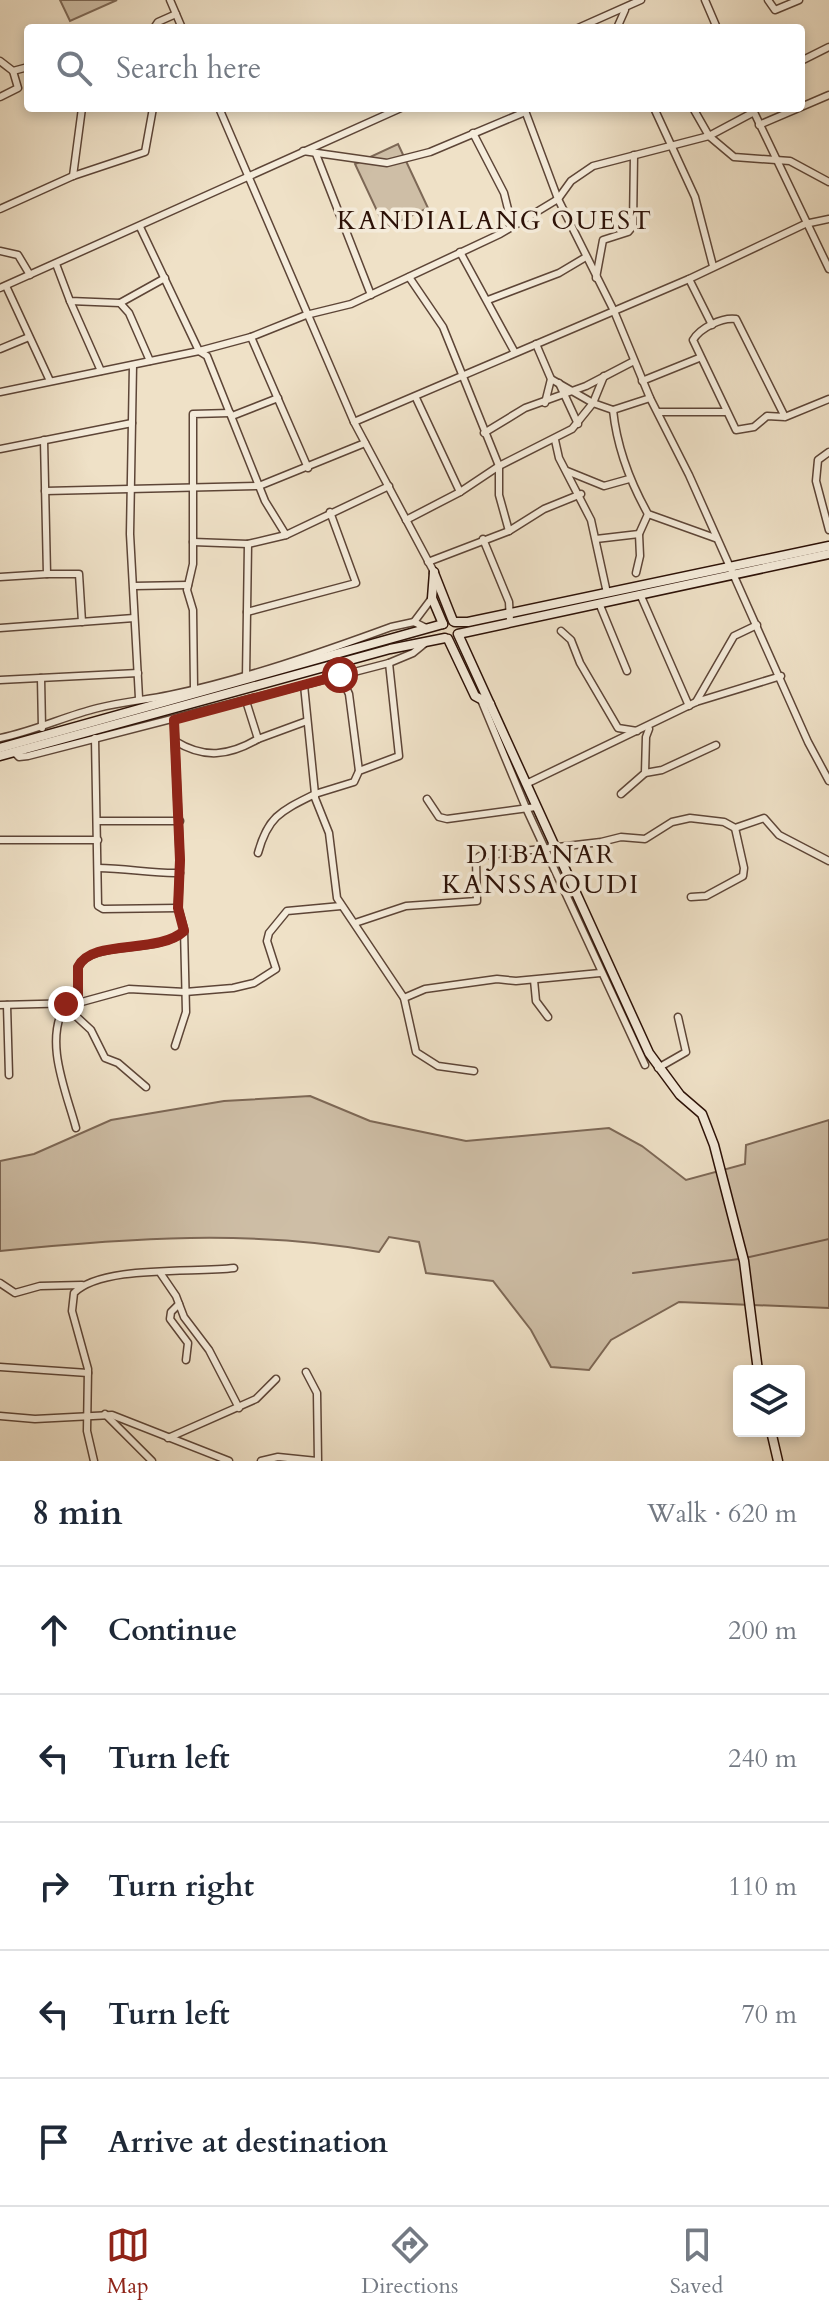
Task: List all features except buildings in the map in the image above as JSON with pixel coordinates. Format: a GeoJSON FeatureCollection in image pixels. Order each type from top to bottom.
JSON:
{"type":"FeatureCollection","features":[{"type":"Feature","properties":{"kind":"main road"},"geometry":{"type":"LineString","coordinates":[[0,748],[13,749],[388,645],[448,623],[599,603],[829,546]]}},
{"type":"Feature","properties":{"kind":"main road"},"geometry":{"type":"LineString","coordinates":[[0,756],[13,749],[246,678],[388,645],[446,638],[510,617],[607,593],[829,554]]}},
{"type":"Feature","properties":{"kind":"main road"},"geometry":{"type":"LineString","coordinates":[[434,572],[448,623]]}},
{"type":"Feature","properties":{"kind":"main road"},"geometry":{"type":"LineString","coordinates":[[434,572],[432,598],[458,634],[486,703],[658,1068],[680,1095],[702,1114],[714,1145],[744,1261],[757,1365]]}},
{"type":"Feature","properties":{"kind":"main road"},"geometry":{"type":"LineString","coordinates":[[448,623],[441,633],[475,696],[486,703]]}},
{"type":"Feature","properties":{"kind":"main road"},"geometry":{"type":"LineString","coordinates":[[772,1437],[778,1461]]}},
{"type":"Feature","properties":{"kind":"street"},"geometry":{"type":"LineString","coordinates":[[170,0],[180,24]]}},
{"type":"Feature","properties":{"kind":"street"},"geometry":{"type":"LineString","coordinates":[[587,24],[641,0]]}},
{"type":"Feature","properties":{"kind":"street"},"geometry":{"type":"LineString","coordinates":[[768,0],[773,8],[779,10],[799,0]]}},
{"type":"Feature","properties":{"kind":"street"},"geometry":{"type":"LineString","coordinates":[[705,1],[714,24]]}},
{"type":"Feature","properties":{"kind":"street"},"geometry":{"type":"LineString","coordinates":[[619,24],[627,7]]}},
{"type":"Feature","properties":{"kind":"street"},"geometry":{"type":"LineString","coordinates":[[157,24],[176,14]]}},
{"type":"Feature","properties":{"kind":"street"},"geometry":{"type":"LineString","coordinates":[[805,59],[829,47]]}},
{"type":"Feature","properties":{"kind":"street"},"geometry":{"type":"LineString","coordinates":[[0,61],[13,71],[18,88],[0,97]]}},
{"type":"Feature","properties":{"kind":"street"},"geometry":{"type":"LineString","coordinates":[[13,71],[24,68]]}},
{"type":"Feature","properties":{"kind":"street"},"geometry":{"type":"LineString","coordinates":[[805,105],[829,95]]}},
{"type":"Feature","properties":{"kind":"street"},"geometry":{"type":"LineString","coordinates":[[73,176],[81,112]]}},
{"type":"Feature","properties":{"kind":"street"},"geometry":{"type":"LineString","coordinates":[[0,209],[73,176],[145,152],[152,112]]}},
{"type":"Feature","properties":{"kind":"street"},"geometry":{"type":"LineString","coordinates":[[221,112],[354,422],[434,572]]}},
{"type":"Feature","properties":{"kind":"street"},"geometry":{"type":"LineString","coordinates":[[50,381],[3,287],[392,112]]}},
{"type":"Feature","properties":{"kind":"street"},"geometry":{"type":"LineString","coordinates":[[303,151],[387,163],[430,152],[520,112]]}},
{"type":"Feature","properties":{"kind":"street"},"geometry":{"type":"LineString","coordinates":[[526,112],[558,199],[614,311],[642,381],[829,781]]}},
{"type":"Feature","properties":{"kind":"street"},"geometry":{"type":"LineString","coordinates":[[656,112],[695,197],[713,266]]}},
{"type":"Feature","properties":{"kind":"street"},"geometry":{"type":"LineString","coordinates":[[695,112],[709,136],[734,157],[790,161],[829,182]]}},
{"type":"Feature","properties":{"kind":"street"},"geometry":{"type":"LineString","coordinates":[[0,392],[199,351],[251,337],[306,315],[351,304],[460,252],[558,199],[571,181],[593,166],[709,136],[750,112]]}},
{"type":"Feature","properties":{"kind":"street"},"geometry":{"type":"LineString","coordinates":[[754,112],[774,160],[829,269]]}},
{"type":"Feature","properties":{"kind":"street"},"geometry":{"type":"LineString","coordinates":[[759,125],[789,112]]}},
{"type":"Feature","properties":{"kind":"street"},"geometry":{"type":"LineString","coordinates":[[473,133],[504,193],[512,225]]}},
{"type":"Feature","properties":{"kind":"street"},"geometry":{"type":"LineString","coordinates":[[316,154],[371,295]]}},
{"type":"Feature","properties":{"kind":"street"},"geometry":{"type":"LineString","coordinates":[[596,278],[603,240],[628,232],[633,226],[634,155]]}},
{"type":"Feature","properties":{"kind":"street"},"geometry":{"type":"LineString","coordinates":[[354,422],[462,378],[514,351],[689,279],[805,224],[829,219]]}},
{"type":"Feature","properties":{"kind":"street"},"geometry":{"type":"LineString","coordinates":[[140,227],[199,351],[207,356],[259,486],[286,535]]}},
{"type":"Feature","properties":{"kind":"street"},"geometry":{"type":"LineString","coordinates":[[0,251],[18,255],[30,275]]}},
{"type":"Feature","properties":{"kind":"street"},"geometry":{"type":"LineString","coordinates":[[460,252],[514,351]]}},
{"type":"Feature","properties":{"kind":"street"},"geometry":{"type":"LineString","coordinates":[[488,300],[559,273],[586,257]]}},
{"type":"Feature","properties":{"kind":"street"},"geometry":{"type":"LineString","coordinates":[[56,264],[101,371]]}},
{"type":"Feature","properties":{"kind":"street"},"geometry":{"type":"LineString","coordinates":[[409,277],[443,327],[499,466],[499,495],[509,531]]}},
{"type":"Feature","properties":{"kind":"street"},"geometry":{"type":"LineString","coordinates":[[70,301],[120,303],[165,278]]}},
{"type":"Feature","properties":{"kind":"street"},"geometry":{"type":"LineString","coordinates":[[689,279],[712,325]]}},
{"type":"Feature","properties":{"kind":"street"},"geometry":{"type":"LineString","coordinates":[[120,303],[129,313],[150,361]]}},
{"type":"Feature","properties":{"kind":"street"},"geometry":{"type":"LineString","coordinates":[[785,417],[736,319],[712,325],[693,337],[699,358],[736,430],[754,427],[767,416],[785,417],[829,399]]}},
{"type":"Feature","properties":{"kind":"street"},"geometry":{"type":"LineString","coordinates":[[0,349],[29,337]]}},
{"type":"Feature","properties":{"kind":"street"},"geometry":{"type":"LineString","coordinates":[[251,337],[308,468]]}},
{"type":"Feature","properties":{"kind":"street"},"geometry":{"type":"LineString","coordinates":[[536,344],[551,379],[545,403]]}},
{"type":"Feature","properties":{"kind":"street"},"geometry":{"type":"LineString","coordinates":[[642,381],[699,358]]}},
{"type":"Feature","properties":{"kind":"street"},"geometry":{"type":"LineString","coordinates":[[484,433],[525,408],[574,391],[634,361]]}},
{"type":"Feature","properties":{"kind":"street"},"geometry":{"type":"LineString","coordinates":[[133,365],[129,488],[139,698]]}},
{"type":"Feature","properties":{"kind":"street"},"geometry":{"type":"LineString","coordinates":[[406,520],[460,492],[499,466],[555,440],[578,424],[593,403],[604,376]]}},
{"type":"Feature","properties":{"kind":"street"},"geometry":{"type":"LineString","coordinates":[[551,379],[593,403],[613,410],[650,398]]}},
{"type":"Feature","properties":{"kind":"street"},"geometry":{"type":"LineString","coordinates":[[559,383],[578,424]]}},
{"type":"Feature","properties":{"kind":"street"},"geometry":{"type":"LineString","coordinates":[[194,688],[193,610],[188,585],[193,542],[193,414],[231,414],[278,398]]}},
{"type":"Feature","properties":{"kind":"street"},"geometry":{"type":"LineString","coordinates":[[416,398],[460,492]]}},
{"type":"Feature","properties":{"kind":"street"},"geometry":{"type":"LineString","coordinates":[[613,410],[629,479],[648,514],[715,538]]}},
{"type":"Feature","properties":{"kind":"street"},"geometry":{"type":"LineString","coordinates":[[658,412],[725,412]]}},
{"type":"Feature","properties":{"kind":"street"},"geometry":{"type":"LineString","coordinates":[[0,449],[132,423]]}},
{"type":"Feature","properties":{"kind":"street"},"geometry":{"type":"LineString","coordinates":[[44,440],[47,574]]}},
{"type":"Feature","properties":{"kind":"street"},"geometry":{"type":"LineString","coordinates":[[555,440],[567,471],[581,494],[596,539],[607,593]]}},
{"type":"Feature","properties":{"kind":"street"},"geometry":{"type":"LineString","coordinates":[[45,491],[259,486],[365,443]]}},
{"type":"Feature","properties":{"kind":"street"},"geometry":{"type":"LineString","coordinates":[[829,452],[818,460],[815,474],[829,530]]}},
{"type":"Feature","properties":{"kind":"street"},"geometry":{"type":"LineString","coordinates":[[567,471],[604,486],[629,479]]}},
{"type":"Feature","properties":{"kind":"street"},"geometry":{"type":"LineString","coordinates":[[193,542],[248,544],[286,535],[389,486]]}},
{"type":"Feature","properties":{"kind":"street"},"geometry":{"type":"LineString","coordinates":[[428,562],[509,531],[544,509],[581,494]]}},
{"type":"Feature","properties":{"kind":"street"},"geometry":{"type":"LineString","coordinates":[[247,612],[356,583],[330,512]]}},
{"type":"Feature","properties":{"kind":"street"},"geometry":{"type":"LineString","coordinates":[[636,573],[640,556],[639,534],[648,514]]}},
{"type":"Feature","properties":{"kind":"street"},"geometry":{"type":"LineString","coordinates":[[596,539],[639,534]]}},
{"type":"Feature","properties":{"kind":"street"},"geometry":{"type":"LineString","coordinates":[[483,539],[510,617]]}},
{"type":"Feature","properties":{"kind":"street"},"geometry":{"type":"LineString","coordinates":[[246,678],[248,544]]}},
{"type":"Feature","properties":{"kind":"street"},"geometry":{"type":"LineString","coordinates":[[0,577],[79,574],[82,622]]}},
{"type":"Feature","properties":{"kind":"street"},"geometry":{"type":"LineString","coordinates":[[134,586],[188,585]]}},
{"type":"Feature","properties":{"kind":"street"},"geometry":{"type":"LineString","coordinates":[[640,594],[692,704]]}},
{"type":"Feature","properties":{"kind":"street"},"geometry":{"type":"LineString","coordinates":[[0,738],[42,728],[70,715],[139,698],[246,678],[414,622],[432,598]]}},
{"type":"Feature","properties":{"kind":"street"},"geometry":{"type":"LineString","coordinates":[[599,603],[627,671]]}},
{"type":"Feature","properties":{"kind":"street"},"geometry":{"type":"LineString","coordinates":[[0,628],[134,618]]}},
{"type":"Feature","properties":{"kind":"street"},"geometry":{"type":"LineString","coordinates":[[414,622],[429,629]]}},
{"type":"Feature","properties":{"kind":"street"},"geometry":{"type":"LineString","coordinates":[[692,704],[734,636],[757,625]]}},
{"type":"Feature","properties":{"kind":"street"},"geometry":{"type":"LineString","coordinates":[[561,631],[571,640],[580,663],[618,728],[641,731]]}},
{"type":"Feature","properties":{"kind":"street"},"geometry":{"type":"LineString","coordinates":[[13,749],[28,756],[174,720],[389,663],[413,653],[428,640]]}},
{"type":"Feature","properties":{"kind":"street"},"geometry":{"type":"LineString","coordinates":[[359,771],[399,756],[389,663]]}},
{"type":"Feature","properties":{"kind":"street"},"geometry":{"type":"LineString","coordinates":[[0,680],[138,673]]}},
{"type":"Feature","properties":{"kind":"street"},"geometry":{"type":"LineString","coordinates":[[258,853],[263,831],[273,819],[315,794],[354,782],[359,771],[349,694],[340,675]]}},
{"type":"Feature","properties":{"kind":"street"},"geometry":{"type":"LineString","coordinates":[[526,784],[652,726],[692,704],[781,676]]}},
{"type":"Feature","properties":{"kind":"street"},"geometry":{"type":"LineString","coordinates":[[41,678],[42,728]]}},
{"type":"Feature","properties":{"kind":"street"},"geometry":{"type":"LineString","coordinates":[[304,685],[315,794],[328,828],[334,883],[341,906],[404,998],[416,1052],[438,1066],[474,1071]]}},
{"type":"Feature","properties":{"kind":"street"},"geometry":{"type":"LineString","coordinates":[[246,701],[258,739]]}},
{"type":"Feature","properties":{"kind":"street"},"geometry":{"type":"LineString","coordinates":[[486,703],[526,808],[645,1065]]}},
{"type":"Feature","properties":{"kind":"street"},"geometry":{"type":"LineString","coordinates":[[174,720],[180,821],[178,908],[184,931],[186,1012],[175,1046]]}},
{"type":"Feature","properties":{"kind":"street"},"geometry":{"type":"LineString","coordinates":[[175,741],[193,752],[236,752],[258,739],[307,721]]}},
{"type":"Feature","properties":{"kind":"street"},"geometry":{"type":"LineString","coordinates":[[645,773],[646,737],[652,726]]}},
{"type":"Feature","properties":{"kind":"street"},"geometry":{"type":"LineString","coordinates":[[95,738],[100,908],[178,908]]}},
{"type":"Feature","properties":{"kind":"street"},"geometry":{"type":"LineString","coordinates":[[621,794],[645,773],[662,770],[716,745]]}},
{"type":"Feature","properties":{"kind":"street"},"geometry":{"type":"LineString","coordinates":[[427,799],[439,817],[447,819],[536,807]]}},
{"type":"Feature","properties":{"kind":"street"},"geometry":{"type":"LineString","coordinates":[[355,923],[406,906],[477,901],[478,857],[499,851],[556,848],[621,837],[645,839],[672,822],[690,818],[724,822],[735,828],[764,818],[779,835],[829,861]]}},
{"type":"Feature","properties":{"kind":"street"},"geometry":{"type":"LineString","coordinates":[[97,821],[180,821]]}},
{"type":"Feature","properties":{"kind":"street"},"geometry":{"type":"LineString","coordinates":[[691,897],[706,896],[743,876],[735,828]]}},
{"type":"Feature","properties":{"kind":"street"},"geometry":{"type":"LineString","coordinates":[[0,840],[98,840]]}},
{"type":"Feature","properties":{"kind":"street"},"geometry":{"type":"LineString","coordinates":[[98,868],[145,869],[160,875],[180,873]]}},
{"type":"Feature","properties":{"kind":"street"},"geometry":{"type":"LineString","coordinates":[[9,1075],[3,1005],[66,1005],[129,989],[185,992],[233,988],[265,977],[277,967],[267,941],[269,933],[287,911],[341,906]]}},
{"type":"Feature","properties":{"kind":"street"},"geometry":{"type":"LineString","coordinates":[[78,1003],[78,967],[89,955],[166,943],[184,931]]}},
{"type":"Feature","properties":{"kind":"street"},"geometry":{"type":"LineString","coordinates":[[404,998],[429,988],[612,970]]}},
{"type":"Feature","properties":{"kind":"street"},"geometry":{"type":"LineString","coordinates":[[534,980],[536,1001],[548,1017]]}},
{"type":"Feature","properties":{"kind":"street"},"geometry":{"type":"LineString","coordinates":[[66,1005],[91,1030],[105,1058],[118,1063],[146,1087]]}},
{"type":"Feature","properties":{"kind":"street"},"geometry":{"type":"LineString","coordinates":[[66,1005],[57,1029],[62,1088],[76,1128]]}},
{"type":"Feature","properties":{"kind":"street"},"geometry":{"type":"LineString","coordinates":[[658,1068],[686,1052],[678,1017]]}},
{"type":"Feature","properties":{"kind":"street"},"geometry":{"type":"LineString","coordinates":[[0,1283],[11,1292],[19,1293],[40,1286],[82,1285],[122,1272],[161,1274],[234,1268]]}},
{"type":"Feature","properties":{"kind":"street"},"geometry":{"type":"LineString","coordinates":[[161,1274],[209,1350],[239,1408]]}},
{"type":"Feature","properties":{"kind":"street"},"geometry":{"type":"LineString","coordinates":[[82,1285],[72,1298],[72,1311],[85,1348],[90,1413],[87,1431],[94,1461]]}},
{"type":"Feature","properties":{"kind":"street"},"geometry":{"type":"LineString","coordinates":[[179,1304],[171,1312],[170,1319],[188,1343],[186,1360]]}},
{"type":"Feature","properties":{"kind":"street"},"geometry":{"type":"LineString","coordinates":[[0,1367],[88,1373]]}},
{"type":"Feature","properties":{"kind":"street"},"geometry":{"type":"LineString","coordinates":[[261,1461],[278,1457],[317,1461],[317,1393],[306,1372]]}},
{"type":"Feature","properties":{"kind":"street"},"geometry":{"type":"LineString","coordinates":[[168,1438],[239,1408],[264,1394],[276,1379]]}},
{"type":"Feature","properties":{"kind":"street"},"geometry":{"type":"LineString","coordinates":[[105,1414],[152,1461]]}},
{"type":"Feature","properties":{"kind":"street"},"geometry":{"type":"LineString","coordinates":[[0,1416],[35,1419],[105,1414],[229,1461]]}},
{"type":"Feature","properties":{"kind":"shaded area"},"geometry":{"type":"Polygon","coordinates":[[[60,0],[117,0],[70,21],[60,0]]]}},
{"type":"Feature","properties":{"kind":"shaded area"},"geometry":{"type":"Polygon","coordinates":[[[398,144],[428,208],[385,228],[355,164],[398,144]]]}},
{"type":"Feature","properties":{"kind":"shaded area"},"geometry":{"type":"Polygon","coordinates":[[[310,1096],[370,1121],[466,1141],[609,1128],[642,1146],[686,1180],[745,1164],[746,1145],[829,1120],[829,1308],[679,1302],[611,1340],[589,1370],[551,1367],[531,1330],[493,1281],[426,1273],[419,1242],[389,1237],[379,1252],[284,1240],[237,1238],[95,1242],[0,1251],[0,1161],[34,1154],[111,1120],[224,1101],[310,1096]]]}},
{"type":"Feature","properties":{"kind":"waterway"},"geometry":{"type":"LineString","coordinates":[[745,1258],[829,1239]]}},
{"type":"Feature","properties":{"kind":"waterway"},"geometry":{"type":"LineString","coordinates":[[633,1273],[739,1259]]}},
{"type":"Feature","properties":{"kind":"district","name":"KANDIALANG OUEST"},"geometry":{"type":"Point","coordinates":[495,220]}},
{"type":"Feature","properties":{"kind":"district","name":"DJIBANAR KANSSAOUDI"},"geometry":{"type":"Point","coordinates":[541,869]}},
{"type":"Feature","properties":{"kind":"route"},"geometry":{"type":"LineString","coordinates":[[66,1004],[78,1003],[78,967],[89,955],[166,943],[184,931],[178,908],[180,821],[174,720],[340,675]]}}]}
